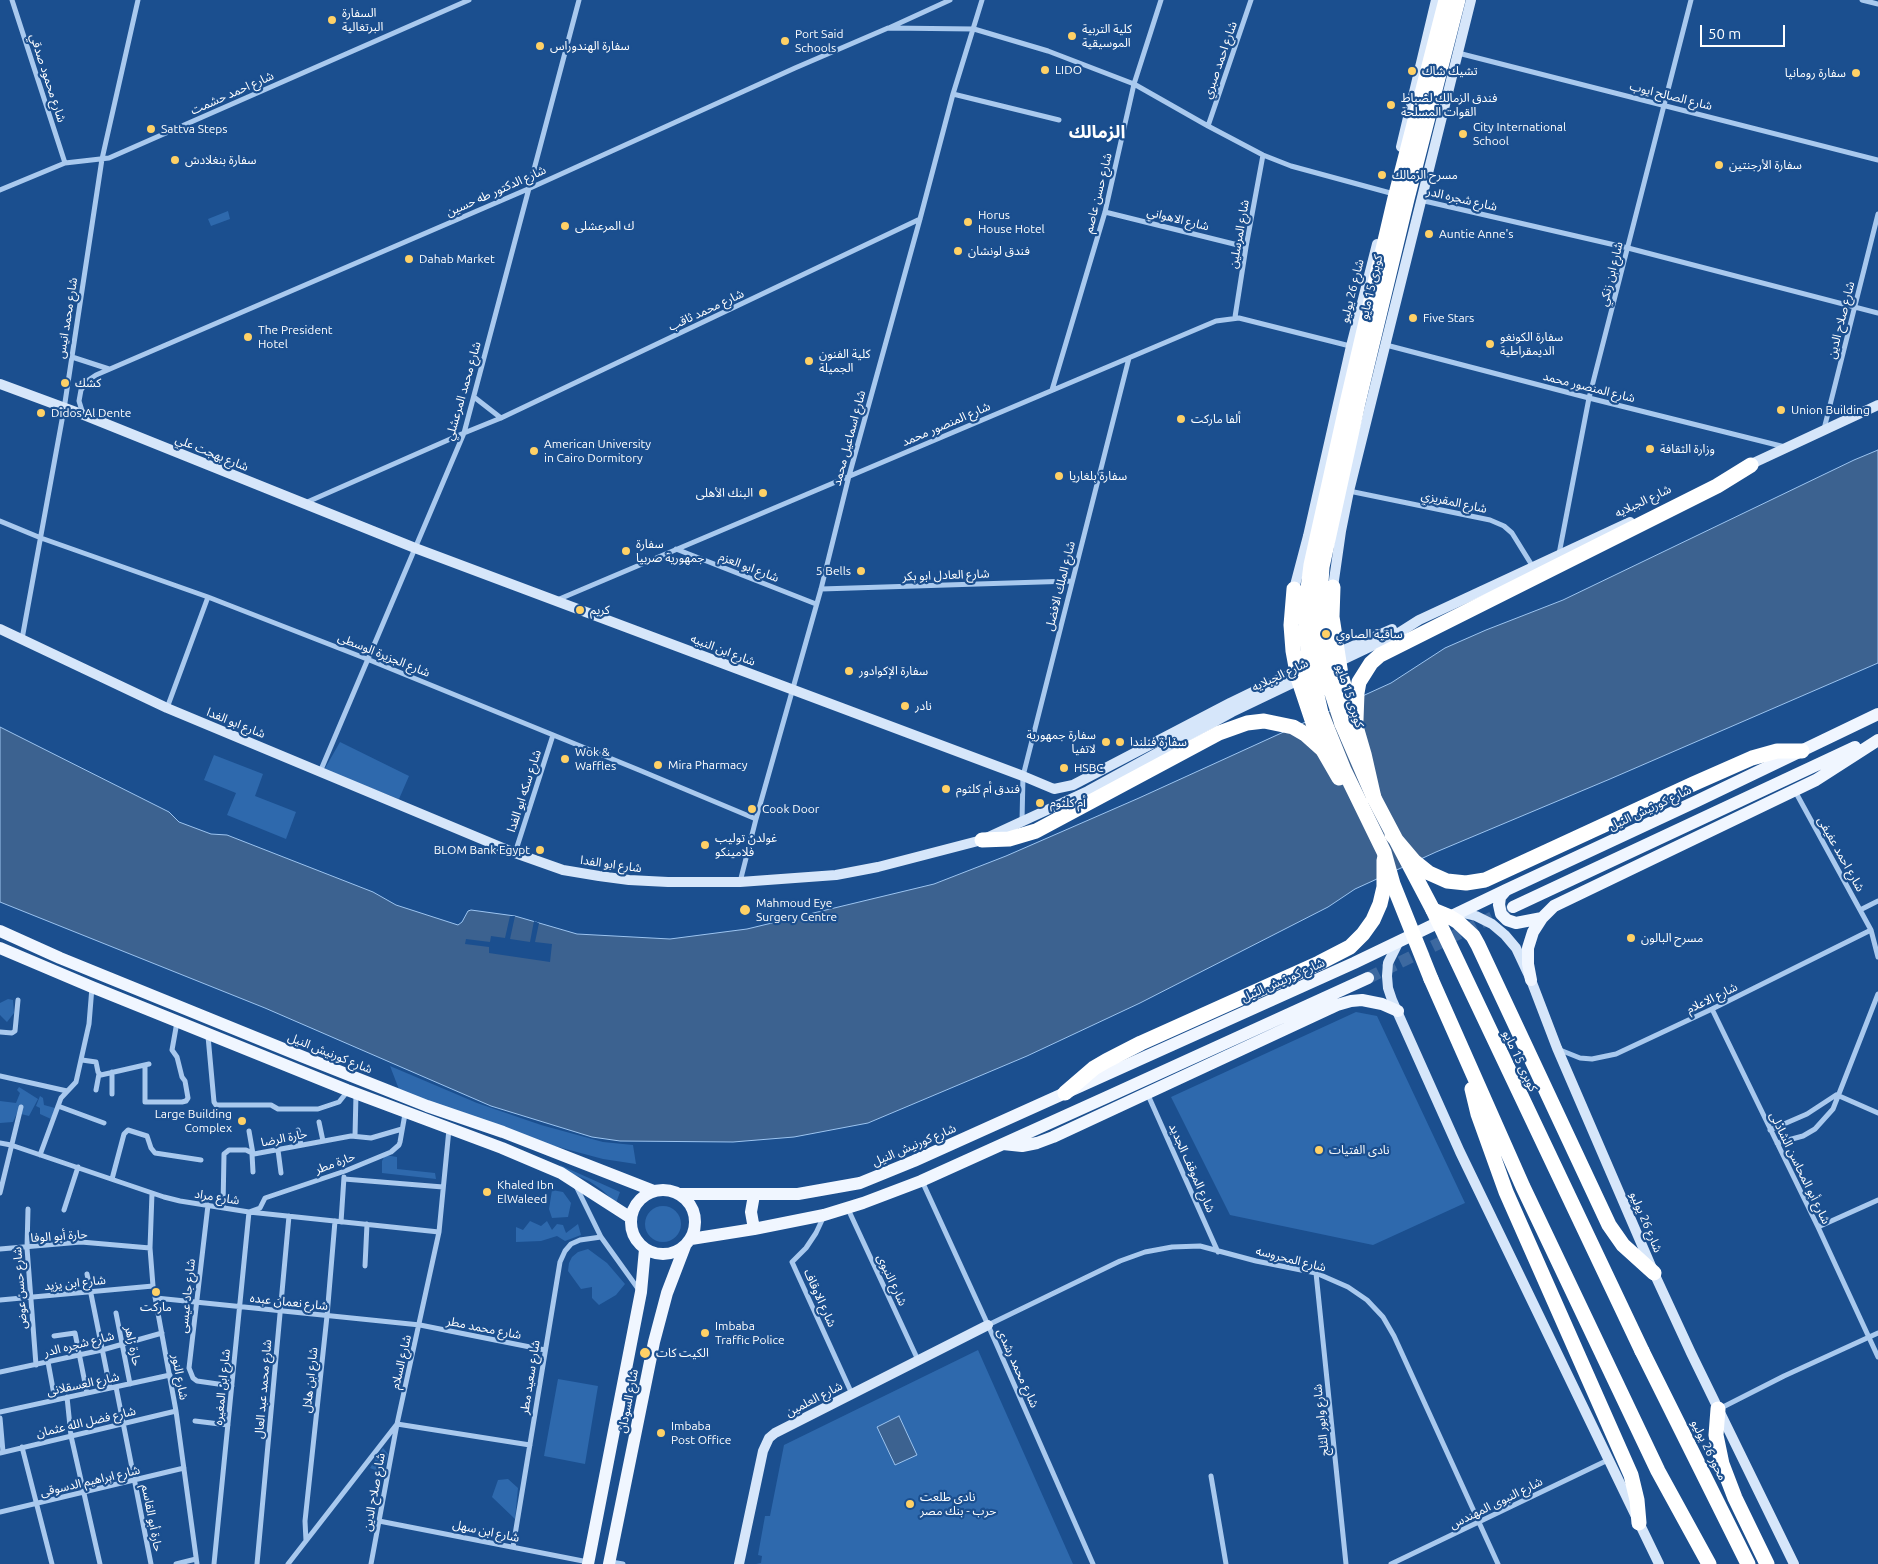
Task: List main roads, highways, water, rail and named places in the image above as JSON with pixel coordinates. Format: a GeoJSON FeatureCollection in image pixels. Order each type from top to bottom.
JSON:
{"type":"FeatureCollection","features":[{"type":"Feature","properties":{"kind":"highway","name":"كوبرى 15 مايو"},"geometry":{"type":"LineString","coordinates":[[1446,0],[1395,198],[1311,565],[1307,596],[1308,660],[1315,691],[1330,734],[1368,802],[1392,835],[1433,910],[1642,1351]]}},
{"type":"Feature","properties":{"kind":"highway","name":"كوبرى 15 مايو"},"geometry":{"type":"LineString","coordinates":[[1458,0],[1407,199],[1322,567],[1320,636],[1328,681],[1393,884],[1422,957],[1523,1187],[1658,1472],[1708,1564]]}},
{"type":"Feature","properties":{"kind":"highway"},"geometry":{"type":"LineString","coordinates":[[1356,732],[1356,693],[1362,677],[1371,663],[1380,655],[1717,486],[1751,464]]}},
{"type":"Feature","properties":{"kind":"highway"},"geometry":{"type":"LineString","coordinates":[[1333,587],[1332,617],[1336,646],[1341,675],[1356,732],[1364,754],[1368,802]]}},
{"type":"Feature","properties":{"kind":"highway"},"geometry":{"type":"LineString","coordinates":[[1294,589],[1293,651],[1305,704],[1324,752],[1346,789],[1368,802]]}},
{"type":"Feature","properties":{"kind":"highway"},"geometry":{"type":"LineString","coordinates":[[982,840],[1009,839],[1036,831],[1220,733],[1247,723],[1264,721],[1280,723],[1305,734],[1324,752]]}},
{"type":"Feature","properties":{"kind":"highway"},"geometry":{"type":"LineString","coordinates":[[1392,835],[1414,861],[1429,873],[1447,881],[1466,883],[1486,880],[1752,758],[1776,750],[1802,750]]}},
{"type":"Feature","properties":{"kind":"highway"},"geometry":{"type":"LineString","coordinates":[[1065,1093],[1094,1068],[1141,1043],[1350,947],[1373,920],[1380,904],[1384,887],[1384,852]]}},
{"type":"Feature","properties":{"kind":"highway"},"geometry":{"type":"LineString","coordinates":[[1433,910],[1458,922],[1473,936],[1609,1225],[1623,1245],[1654,1273]]}},
{"type":"Feature","properties":{"kind":"highway"},"geometry":{"type":"LineString","coordinates":[[1472,1072],[1472,1088],[1475,1102],[1506,1192],[1631,1475],[1637,1500],[1639,1523]]}},
{"type":"Feature","properties":{"kind":"highway","name":"محور 26 يوليو"},"geometry":{"type":"LineString","coordinates":[[1642,1351],[1748,1564]]}},
{"type":"Feature","properties":{"kind":"highway"},"geometry":{"type":"LineString","coordinates":[[1718,1409],[1716,1435],[1722,1464],[1735,1498],[1767,1564]]}},
{"type":"Feature","properties":{"kind":"main road","name":"شارع كورنيش النيل"},"geometry":{"type":"LineString","coordinates":[[679,1194],[798,1194],[860,1182],[914,1162],[1324,977],[1878,714]]}},
{"type":"Feature","properties":{"kind":"main road"},"geometry":{"type":"LineString","coordinates":[[1531,980],[1528,948],[1533,932],[1542,918],[1554,906],[1816,780],[1878,738]]}},
{"type":"Feature","properties":{"kind":"main road"},"geometry":{"type":"LineString","coordinates":[[1513,907],[1878,738]]}},
{"type":"Feature","properties":{"kind":"main road"},"geometry":{"type":"LineString","coordinates":[[1506,890],[1500,897],[1499,905],[1502,914],[1507,920],[1516,923],[1542,918]]}},
{"type":"Feature","properties":{"kind":"main road","name":"شارع كورنيش النيل"},"geometry":{"type":"LineString","coordinates":[[0,930],[60,958],[301,1056],[427,1106],[503,1132],[654,1191]]}},
{"type":"Feature","properties":{"kind":"main road"},"geometry":{"type":"LineString","coordinates":[[0,948],[352,1092],[502,1148],[561,1173],[631,1218]]}},
{"type":"Feature","properties":{"kind":"main road"},"geometry":{"type":"LineString","coordinates":[[688,1243],[695,1229],[695,1219],[687,1200],[679,1194],[662,1190],[654,1191],[638,1201],[633,1209],[631,1218],[631,1230],[636,1241],[644,1249],[654,1254],[665,1255],[676,1252],[688,1243],[824,1215],[848,1208],[921,1180],[1180,1065],[1368,978]]}},
{"type":"Feature","properties":{"kind":"main road"},"geometry":{"type":"LineString","coordinates":[[1001,1144],[1022,1146],[1037,1143],[1337,1005],[1362,1000],[1382,1004],[1398,1011]]}},
{"type":"Feature","properties":{"kind":"main road"},"geometry":{"type":"LineString","coordinates":[[754,1195],[751,1212],[754,1229]]}},
{"type":"Feature","properties":{"kind":"main road","name":"شارع السودان"},"geometry":{"type":"LineString","coordinates":[[609,1563],[654,1342],[667,1293],[688,1243]]}},
{"type":"Feature","properties":{"kind":"main road","name":"شارع السودان"},"geometry":{"type":"LineString","coordinates":[[589,1563],[641,1292],[644,1249]]}},
{"type":"Feature","properties":{"kind":"tunnel"},"geometry":{"type":"LineString","coordinates":[[1368,978],[1513,907]]}},
{"type":"Feature","properties":{"kind":"place","name":"السفارة البرتغالية"},"geometry":{"type":"Point","coordinates":[332,20]}},
{"type":"Feature","properties":{"kind":"place","name":"كلية التربية الموسيقية"},"geometry":{"type":"Point","coordinates":[1072,36]}},
{"type":"Feature","properties":{"kind":"place","name":"Port Said Schools"},"geometry":{"type":"Point","coordinates":[785,41]}},
{"type":"Feature","properties":{"kind":"place","name":"سفارة الهندوراس"},"geometry":{"type":"Point","coordinates":[540,46]}},
{"type":"Feature","properties":{"kind":"place","name":"LIDO"},"geometry":{"type":"Point","coordinates":[1045,70]}},
{"type":"Feature","properties":{"kind":"place","name":"تشيك شاك"},"geometry":{"type":"Point","coordinates":[1412,71]}},
{"type":"Feature","properties":{"kind":"place","name":"سفارة رومانيا"},"geometry":{"type":"Point","coordinates":[1856,73]}},
{"type":"Feature","properties":{"kind":"place","name":"فندق الزمالك لضباط القوات المسلحة"},"geometry":{"type":"Point","coordinates":[1391,105]}},
{"type":"Feature","properties":{"kind":"place","name":"Sattva Steps"},"geometry":{"type":"Point","coordinates":[151,129]}},
{"type":"Feature","properties":{"kind":"place","name":"City International School"},"geometry":{"type":"Point","coordinates":[1463,134]}},
{"type":"Feature","properties":{"kind":"place","name":"سفارة بنغلادش"},"geometry":{"type":"Point","coordinates":[175,160]}},
{"type":"Feature","properties":{"kind":"place","name":"سفارة الأرجنتين"},"geometry":{"type":"Point","coordinates":[1719,165]}},
{"type":"Feature","properties":{"kind":"place","name":"مسرح الزمالك"},"geometry":{"type":"Point","coordinates":[1382,175]}},
{"type":"Feature","properties":{"kind":"place","name":"Horus House Hotel"},"geometry":{"type":"Point","coordinates":[968,222]}},
{"type":"Feature","properties":{"kind":"place","name":"ك المرعشلى"},"geometry":{"type":"Point","coordinates":[565,226]}},
{"type":"Feature","properties":{"kind":"place","name":"Auntie Anne's"},"geometry":{"type":"Point","coordinates":[1429,234]}},
{"type":"Feature","properties":{"kind":"place","name":"فندق لونشان"},"geometry":{"type":"Point","coordinates":[958,251]}},
{"type":"Feature","properties":{"kind":"place","name":"Dahab Market"},"geometry":{"type":"Point","coordinates":[409,259]}},
{"type":"Feature","properties":{"kind":"place","name":"Five Stars"},"geometry":{"type":"Point","coordinates":[1413,318]}},
{"type":"Feature","properties":{"kind":"place","name":"The President Hotel"},"geometry":{"type":"Point","coordinates":[248,337]}},
{"type":"Feature","properties":{"kind":"place","name":"سفارة الكونغو الديمقراطية"},"geometry":{"type":"Point","coordinates":[1490,344]}},
{"type":"Feature","properties":{"kind":"place","name":"كلية الفنون الجميلة"},"geometry":{"type":"Point","coordinates":[809,361]}},
{"type":"Feature","properties":{"kind":"place","name":"كشك"},"geometry":{"type":"Point","coordinates":[65,383]}},
{"type":"Feature","properties":{"kind":"place","name":"Union Building"},"geometry":{"type":"Point","coordinates":[1781,410]}},
{"type":"Feature","properties":{"kind":"place","name":"Didos Al Dente"},"geometry":{"type":"Point","coordinates":[41,413]}},
{"type":"Feature","properties":{"kind":"place","name":"ألفا ماركت"},"geometry":{"type":"Point","coordinates":[1181,419]}},
{"type":"Feature","properties":{"kind":"place","name":"وزارة الثقافة"},"geometry":{"type":"Point","coordinates":[1650,449]}},
{"type":"Feature","properties":{"kind":"place","name":"American University in Cairo Dormitory"},"geometry":{"type":"Point","coordinates":[534,451]}},
{"type":"Feature","properties":{"kind":"place","name":"سفارة بلغاريا"},"geometry":{"type":"Point","coordinates":[1059,476]}},
{"type":"Feature","properties":{"kind":"place","name":"البنك الأهلى"},"geometry":{"type":"Point","coordinates":[763,493]}},
{"type":"Feature","properties":{"kind":"place","name":"سفارة جمهورية صربيا"},"geometry":{"type":"Point","coordinates":[626,551]}},
{"type":"Feature","properties":{"kind":"place","name":"5 Bells"},"geometry":{"type":"Point","coordinates":[861,571]}},
{"type":"Feature","properties":{"kind":"place","name":"كريم"},"geometry":{"type":"Point","coordinates":[580,610]}},
{"type":"Feature","properties":{"kind":"place","name":"ساقية الصاوي"},"geometry":{"type":"Point","coordinates":[1326,634]}},
{"type":"Feature","properties":{"kind":"place","name":"سفارة الإكوادور"},"geometry":{"type":"Point","coordinates":[849,671]}},
{"type":"Feature","properties":{"kind":"place","name":"نادر"},"geometry":{"type":"Point","coordinates":[905,706]}},
{"type":"Feature","properties":{"kind":"place","name":"سفارة جمهورية لاتفيا"},"geometry":{"type":"Point","coordinates":[1106,742]}},
{"type":"Feature","properties":{"kind":"place","name":"سفارة فنلندا"},"geometry":{"type":"Point","coordinates":[1120,742]}},
{"type":"Feature","properties":{"kind":"place","name":"Wok & Waffles"},"geometry":{"type":"Point","coordinates":[565,759]}},
{"type":"Feature","properties":{"kind":"place","name":"Mira Pharmacy"},"geometry":{"type":"Point","coordinates":[658,765]}},
{"type":"Feature","properties":{"kind":"place","name":"HSBC"},"geometry":{"type":"Point","coordinates":[1064,768]}},
{"type":"Feature","properties":{"kind":"place","name":"فندق أم كلثوم"},"geometry":{"type":"Point","coordinates":[946,789]}},
{"type":"Feature","properties":{"kind":"place","name":"أم كلثوم"},"geometry":{"type":"Point","coordinates":[1040,803]}},
{"type":"Feature","properties":{"kind":"place","name":"Cook Door"},"geometry":{"type":"Point","coordinates":[752,809]}},
{"type":"Feature","properties":{"kind":"place","name":"غولدن توليب فلامينكو"},"geometry":{"type":"Point","coordinates":[705,845]}},
{"type":"Feature","properties":{"kind":"place","name":"BLOM Bank Egypt"},"geometry":{"type":"Point","coordinates":[540,850]}},
{"type":"Feature","properties":{"kind":"place","name":"Mahmoud Eye Surgery Centre"},"geometry":{"type":"Point","coordinates":[745,910]}},
{"type":"Feature","properties":{"kind":"place","name":"مسرح البالون"},"geometry":{"type":"Point","coordinates":[1631,938]}},
{"type":"Feature","properties":{"kind":"place","name":"Large Building Complex"},"geometry":{"type":"Point","coordinates":[242,1121]}},
{"type":"Feature","properties":{"kind":"place","name":"نادى الفتيات"},"geometry":{"type":"Point","coordinates":[1319,1150]}},
{"type":"Feature","properties":{"kind":"place","name":"Khaled Ibn ElWaleed"},"geometry":{"type":"Point","coordinates":[487,1192]}},
{"type":"Feature","properties":{"kind":"place","name":"ماركت"},"geometry":{"type":"Point","coordinates":[156,1292]}},
{"type":"Feature","properties":{"kind":"place","name":"Imbaba Traffic Police"},"geometry":{"type":"Point","coordinates":[705,1333]}},
{"type":"Feature","properties":{"kind":"place","name":"الکيت کات"},"geometry":{"type":"Point","coordinates":[645,1353]}},
{"type":"Feature","properties":{"kind":"place","name":"Imbaba Post Office"},"geometry":{"type":"Point","coordinates":[661,1433]}},
{"type":"Feature","properties":{"kind":"place","name":"نادى طلعت حرب - بنك مصر"},"geometry":{"type":"Point","coordinates":[910,1504]}},
{"type":"Feature","properties":{"kind":"district","name":"الزمالك"},"geometry":{"type":"Point","coordinates":[1097,132]}}]}
